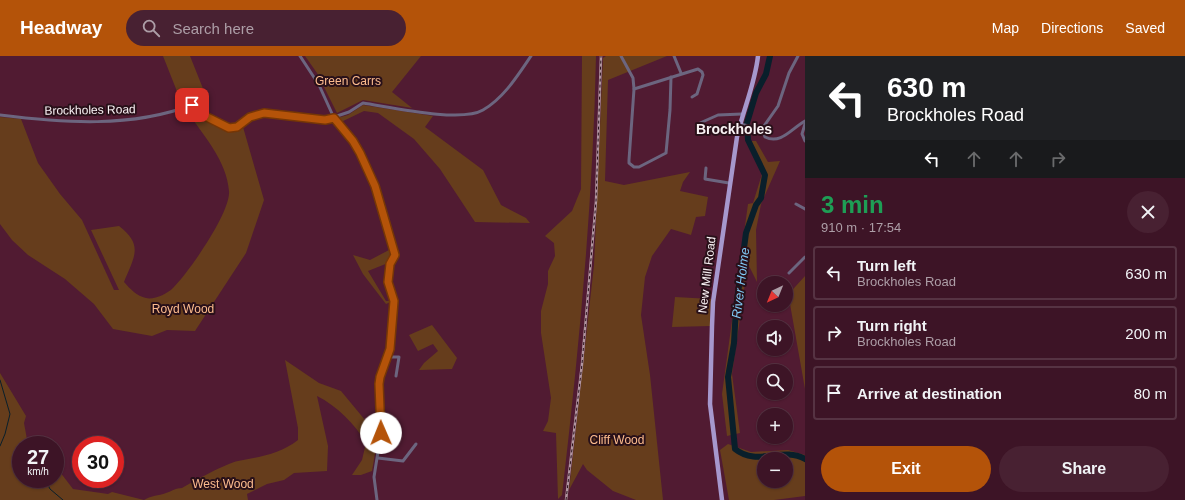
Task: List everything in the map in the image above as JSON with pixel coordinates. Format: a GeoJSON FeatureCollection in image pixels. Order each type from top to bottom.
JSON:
{"type":"FeatureCollection","features":[{"type":"Feature","properties":{"kind":"main road","name":"New Mill Road"},"geometry":{"type":"LineString","coordinates":[[722,500],[710,394],[713,302],[729,183],[742,124],[742,114],[756,74],[758,56]]}},
{"type":"Feature","properties":{"kind":"street"},"geometry":{"type":"LineString","coordinates":[[300,56],[318,85],[334,118],[353,141],[360,153],[375,186],[395,255],[390,264],[388,282],[394,301],[387,357],[379,384],[381,433],[374,477],[377,500]]}},
{"type":"Feature","properties":{"kind":"street"},"geometry":{"type":"LineString","coordinates":[[334,118],[349,112],[363,103],[449,115],[471,115],[490,106],[509,87],[531,56]]}},
{"type":"Feature","properties":{"kind":"street"},"geometry":{"type":"LineString","coordinates":[[621,56],[632,78],[634,89],[629,160],[634,167],[639,167],[666,153],[671,77]]}},
{"type":"Feature","properties":{"kind":"street"},"geometry":{"type":"LineString","coordinates":[[674,56],[681,73]]}},
{"type":"Feature","properties":{"kind":"street"},"geometry":{"type":"LineString","coordinates":[[762,129],[778,106],[789,73],[798,56]]}},
{"type":"Feature","properties":{"kind":"street"},"geometry":{"type":"LineString","coordinates":[[634,89],[681,73],[698,69],[703,75],[698,91],[692,97]]}},
{"type":"Feature","properties":{"kind":"street","name":"Brockholes Road"},"geometry":{"type":"LineString","coordinates":[[0,115],[47,121],[118,121],[141,118],[192,105],[198,107],[205,116],[229,128],[237,127],[250,117],[264,113],[325,120],[334,118]]}},
{"type":"Feature","properties":{"kind":"street"},"geometry":{"type":"LineString","coordinates":[[700,123],[718,115],[742,114]]}},
{"type":"Feature","properties":{"kind":"street"},"geometry":{"type":"LineString","coordinates":[[762,129],[765,137],[779,139],[805,121]]}},
{"type":"Feature","properties":{"kind":"street"},"geometry":{"type":"LineString","coordinates":[[742,124],[762,129]]}},
{"type":"Feature","properties":{"kind":"street"},"geometry":{"type":"LineString","coordinates":[[805,124],[802,134],[805,141]]}},
{"type":"Feature","properties":{"kind":"street"},"geometry":{"type":"LineString","coordinates":[[706,168],[705,179],[729,183]]}},
{"type":"Feature","properties":{"kind":"street"},"geometry":{"type":"LineString","coordinates":[[796,204],[805,209]]}},
{"type":"Feature","properties":{"kind":"street"},"geometry":{"type":"LineString","coordinates":[[789,273],[805,257]]}},
{"type":"Feature","properties":{"kind":"street"},"geometry":{"type":"LineString","coordinates":[[387,357],[399,357],[396,376]]}},
{"type":"Feature","properties":{"kind":"street"},"geometry":{"type":"LineString","coordinates":[[378,458],[403,461],[416,444]]}},
{"type":"Feature","properties":{"kind":"green space"},"geometry":{"type":"Polygon","coordinates":[[[163,56],[190,56],[208,101],[182,104],[163,56]]]}},
{"type":"Feature","properties":{"kind":"green space","name":"Green Carrs"},"geometry":{"type":"Polygon","coordinates":[[[305,56],[421,56],[392,92],[412,108],[363,100],[337,113],[317,73],[305,56]]]}},
{"type":"Feature","properties":{"kind":"green space"},"geometry":{"type":"Polygon","coordinates":[[[582,56],[596,56],[592,166],[574,385],[562,495],[558,499],[556,433],[543,431],[548,421],[551,398],[541,333],[541,311],[548,284],[548,271],[555,256],[554,243],[545,236],[572,211],[581,189],[582,56]]]}},
{"type":"Feature","properties":{"kind":"green space","name":"Cliff Wood"},"geometry":{"type":"Polygon","coordinates":[[[606,56],[667,56],[608,80],[605,181],[624,185],[690,172],[683,182],[680,191],[708,197],[705,216],[696,217],[691,235],[671,229],[652,256],[645,277],[641,315],[650,375],[663,500],[636,500],[613,491],[587,470],[583,464],[569,490],[594,265],[603,58],[606,56]]]}},
{"type":"Feature","properties":{"kind":"green space"},"geometry":{"type":"Polygon","coordinates":[[[363,105],[433,116],[425,127],[483,170],[501,205],[526,218],[530,223],[475,222],[440,169],[414,139],[378,113],[364,111],[341,122],[337,118],[348,115],[363,105]]]}},
{"type":"Feature","properties":{"kind":"green space","name":"Royd Wood"},"geometry":{"type":"Polygon","coordinates":[[[198,109],[202,116],[227,129],[243,127],[264,200],[246,253],[195,331],[167,330],[152,336],[113,329],[94,304],[65,279],[28,255],[12,240],[0,224],[0,117],[21,119],[38,163],[60,194],[82,220],[114,290],[119,290],[91,230],[119,226],[132,239],[135,252],[124,282],[137,294],[149,298],[160,296],[173,288],[189,269],[208,241],[228,201],[229,191],[224,169],[213,149],[187,111],[198,109]]]}},
{"type":"Feature","properties":{"kind":"green space"},"geometry":{"type":"Polygon","coordinates":[[[749,141],[756,141],[768,162],[780,161],[761,204],[756,230],[757,282],[749,266],[745,283],[732,374],[740,433],[727,436],[722,394],[748,204],[753,203],[762,174],[749,141]]]}},
{"type":"Feature","properties":{"kind":"green space"},"geometry":{"type":"Polygon","coordinates":[[[389,250],[391,257],[388,263],[368,271],[386,301],[393,301],[386,304],[363,274],[353,255],[370,260],[389,250]]]}},
{"type":"Feature","properties":{"kind":"green space"},"geometry":{"type":"Polygon","coordinates":[[[805,276],[805,389],[791,312],[793,312],[793,289],[805,276]]]}},
{"type":"Feature","properties":{"kind":"green space"},"geometry":{"type":"Polygon","coordinates":[[[675,297],[711,299],[710,326],[672,327],[675,297]]]}},
{"type":"Feature","properties":{"kind":"green space"},"geometry":{"type":"Polygon","coordinates":[[[432,325],[457,358],[452,369],[419,370],[424,363],[438,351],[433,344],[418,351],[409,335],[432,325]]]}},
{"type":"Feature","properties":{"kind":"green space","name":"West Wood"},"geometry":{"type":"Polygon","coordinates":[[[285,360],[319,383],[341,391],[365,420],[377,442],[372,471],[361,475],[352,475],[362,460],[366,443],[357,429],[345,416],[332,405],[317,396],[328,446],[327,471],[294,473],[284,480],[267,484],[247,494],[248,500],[144,500],[178,488],[182,488],[233,462],[277,452],[298,440],[298,428],[285,360]]]}},
{"type":"Feature","properties":{"kind":"green space"},"geometry":{"type":"Polygon","coordinates":[[[0,373],[26,416],[24,423],[26,436],[12,436],[12,488],[64,488],[64,477],[73,489],[108,494],[112,492],[144,500],[0,500],[0,373]]]}},
{"type":"Feature","properties":{"kind":"green space"},"geometry":{"type":"Polygon","coordinates":[[[728,444],[751,452],[788,450],[805,455],[805,496],[774,500],[729,500],[720,450],[728,444]]]}},
{"type":"Feature","properties":{"kind":"waterway","name":"River Holme"},"geometry":{"type":"LineString","coordinates":[[770,56],[766,74],[756,93],[747,123],[748,140],[765,175],[761,198],[756,205],[746,233],[736,308],[734,343],[728,377],[735,449],[743,454],[752,456],[761,457],[788,454],[805,459]]}},
{"type":"Feature","properties":{"kind":"waterway"},"geometry":{"type":"LineString","coordinates":[[0,380],[10,414],[0,446]]}},
{"type":"Feature","properties":{"kind":"waterway"},"geometry":{"type":"LineString","coordinates":[[50,488],[63,500]]}},
{"type":"Feature","properties":{"kind":"railway"},"geometry":{"type":"LineString","coordinates":[[566,500],[582,364],[596,201],[601,56]]}},
{"type":"Feature","properties":{"kind":"district","name":"Brockholes"},"geometry":{"type":"Point","coordinates":[734,129]}},
{"type":"Feature","properties":{"kind":"route"},"geometry":{"type":"LineString","coordinates":[[192,105],[198,107],[205,116],[229,128],[237,127],[250,117],[260,113],[325,120],[334,118],[353,141],[360,153],[375,186],[390,245],[395,255],[390,264],[388,282],[394,301],[390,349],[379,384],[381,433]]}}]}
